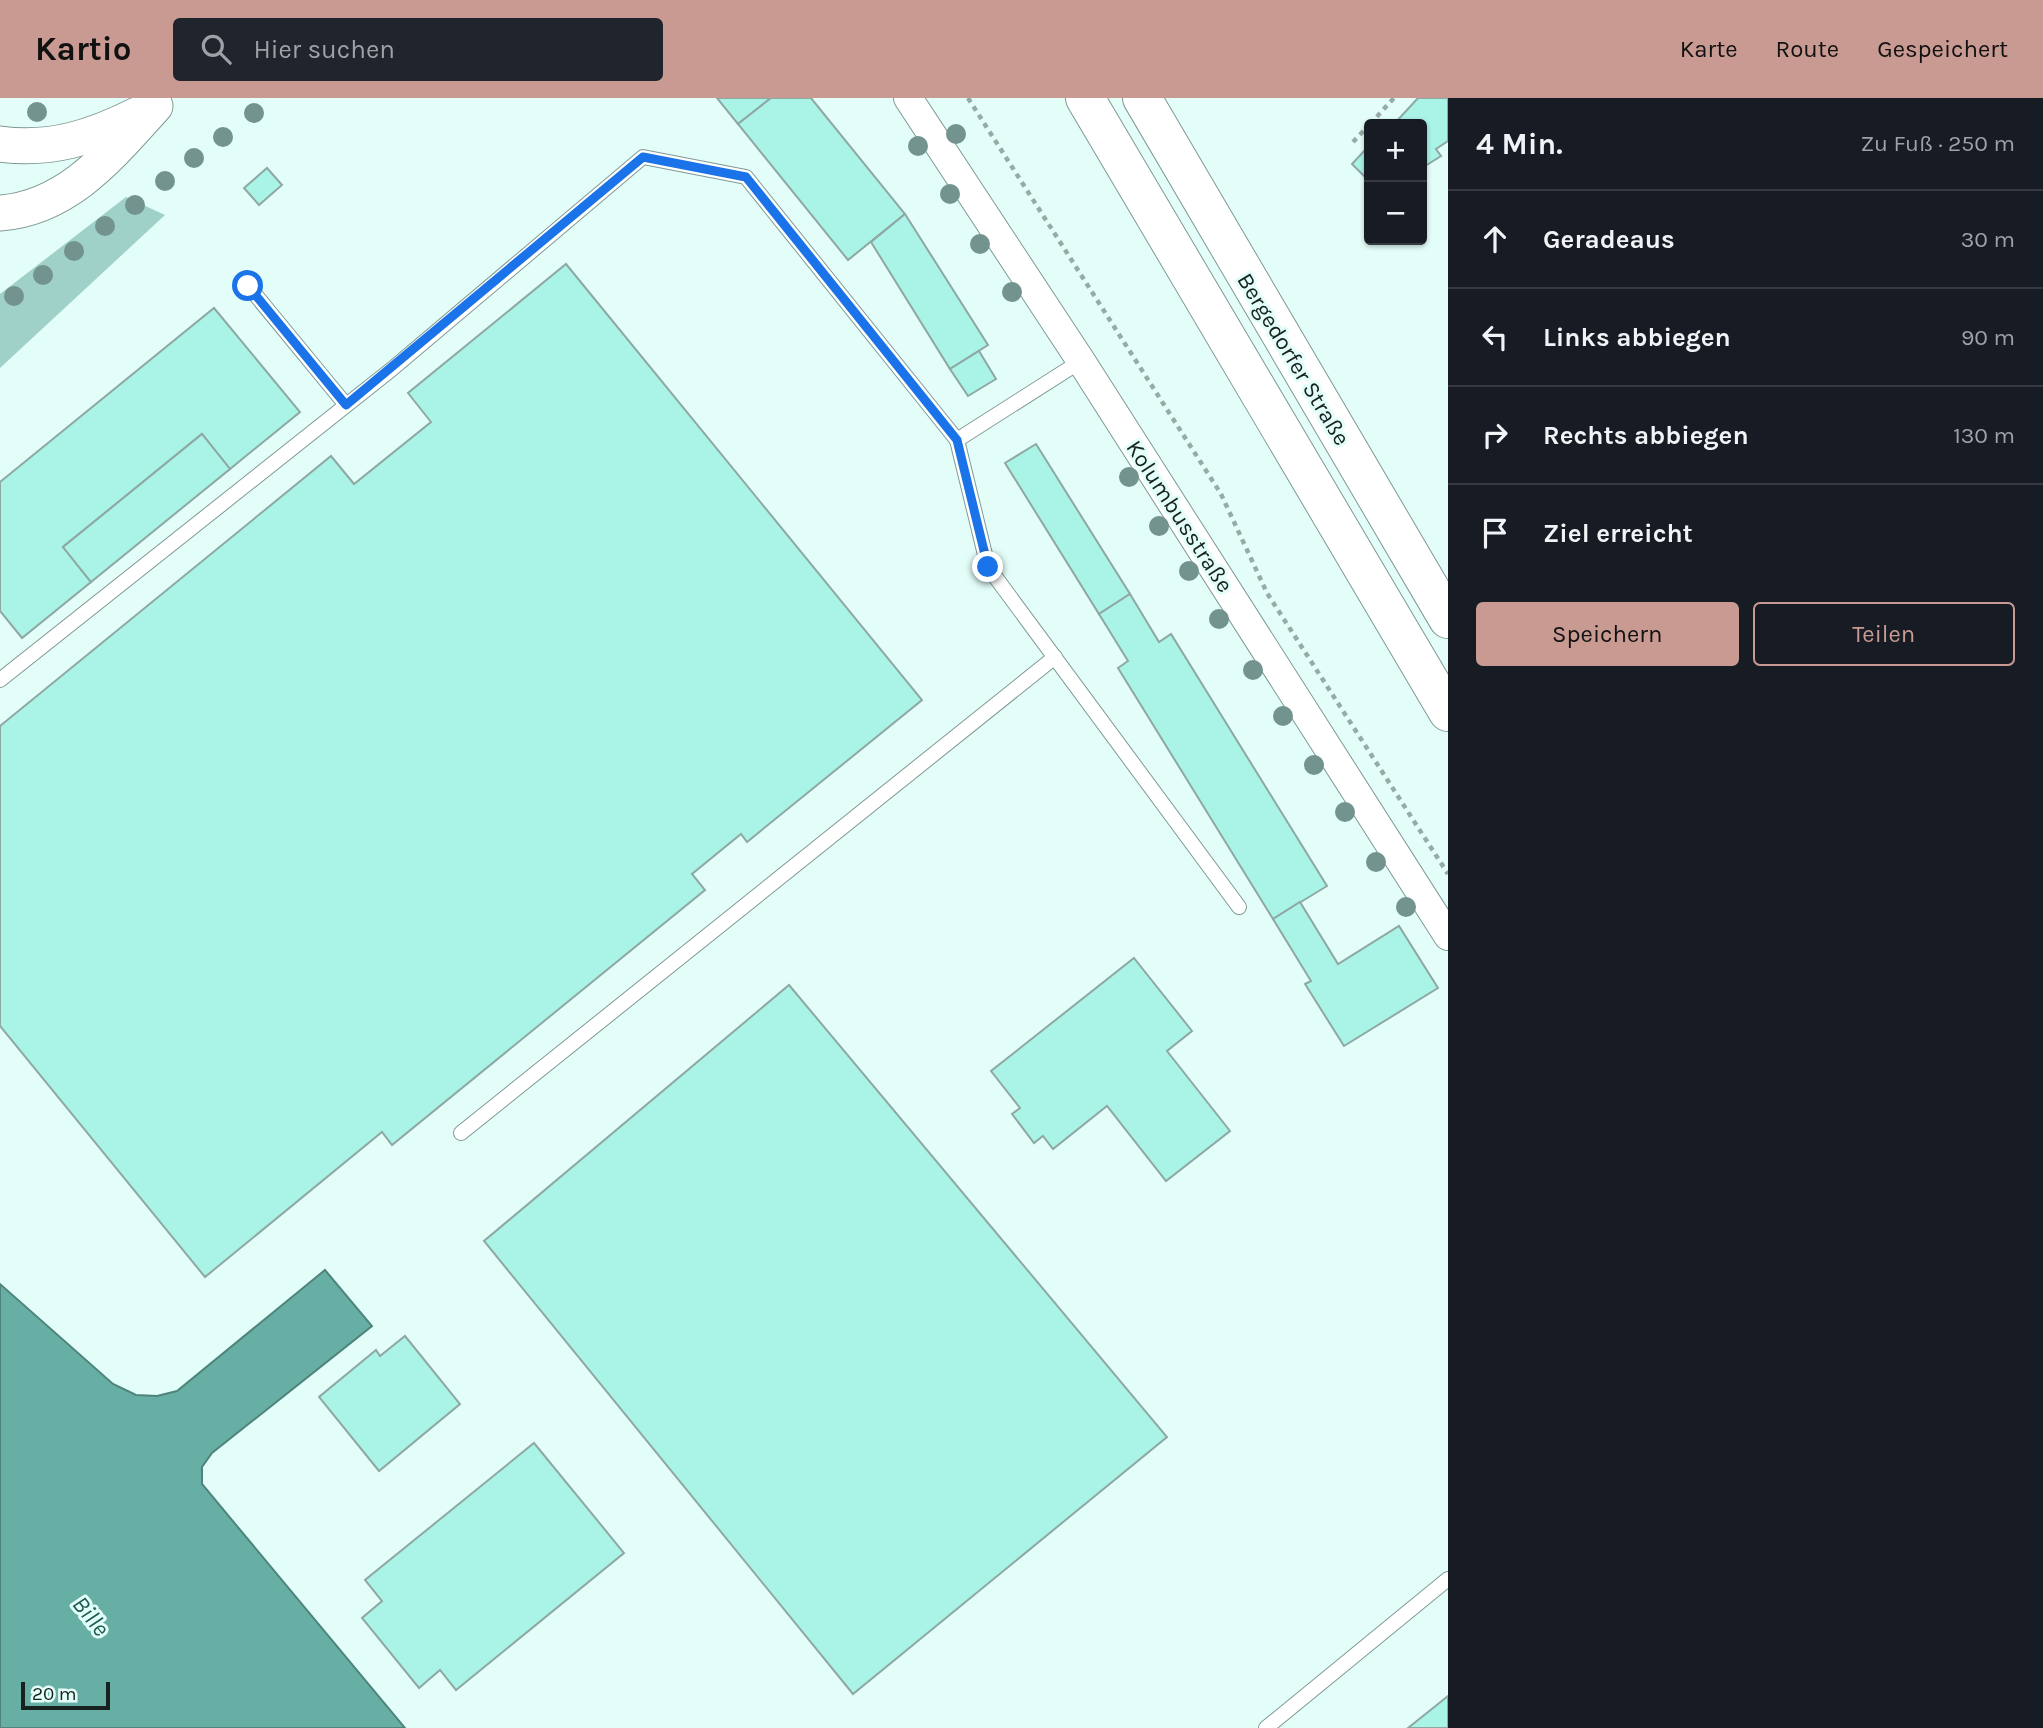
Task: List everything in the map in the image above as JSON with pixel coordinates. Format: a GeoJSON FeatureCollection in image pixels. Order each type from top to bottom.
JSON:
{"type":"FeatureCollection","features":[{"type":"Feature","properties":{"kind":"highway"},"geometry":{"type":"LineString","coordinates":[[1085,98],[1448,712]]}},
{"type":"Feature","properties":{"kind":"highway","name":"Bergedorfer Straße"},"geometry":{"type":"LineString","coordinates":[[1142,98],[1448,619]]}},
{"type":"Feature","properties":{"kind":"street","name":"Kolumbusstraße"},"geometry":{"type":"LineString","coordinates":[[908,98],[1081,361],[1448,936]]}},
{"type":"Feature","properties":{"kind":"street"},"geometry":{"type":"LineString","coordinates":[[0,144],[65,144],[88,138],[161,102]]}},
{"type":"Feature","properties":{"kind":"street"},"geometry":{"type":"LineString","coordinates":[[0,240],[97,169],[161,102]]}},
{"type":"Feature","properties":{"kind":"street"},"geometry":{"type":"LineString","coordinates":[[0,213],[17,212],[57,197]]}},
{"type":"Feature","properties":{"kind":"lane"},"geometry":{"type":"LineString","coordinates":[[0,680],[346,405],[643,157],[746,177],[957,440],[988,567],[1239,907]]}},
{"type":"Feature","properties":{"kind":"lane"},"geometry":{"type":"LineString","coordinates":[[248,286],[346,405]]}},
{"type":"Feature","properties":{"kind":"lane"},"geometry":{"type":"LineString","coordinates":[[957,440],[1081,361]]}},
{"type":"Feature","properties":{"kind":"lane"},"geometry":{"type":"LineString","coordinates":[[461,1132],[1055,657]]}},
{"type":"Feature","properties":{"kind":"lane"},"geometry":{"type":"LineString","coordinates":[[1266,1728],[1448,1579]]}},
{"type":"Feature","properties":{"kind":"path"},"geometry":{"type":"LineString","coordinates":[[968,98],[1221,494],[1267,593],[1448,874]]}},
{"type":"Feature","properties":{"kind":"path"},"geometry":{"type":"LineString","coordinates":[[1375,119],[1394,98]]}},
{"type":"Feature","properties":{"kind":"path"},"geometry":{"type":"LineString","coordinates":[[1353,142],[1364,131]]}},
{"type":"Feature","properties":{"kind":"shaded area"},"geometry":{"type":"Polygon","coordinates":[[[126,197],[165,215],[0,368],[0,294],[126,197]]]}},
{"type":"Feature","properties":{"kind":"water","name":"Bille"},"geometry":{"type":"Polygon","coordinates":[[[325,1270],[372,1326],[212,1453],[202,1467],[202,1484],[405,1728],[0,1728],[0,1284],[113,1384],[136,1395],[157,1396],[177,1391],[325,1270]]]}},
{"type":"Feature","properties":{"kind":"building"},"geometry":{"type":"Polygon","coordinates":[[[717,98],[771,98],[738,124],[717,98]]]}},
{"type":"Feature","properties":{"kind":"building"},"geometry":{"type":"Polygon","coordinates":[[[771,98],[811,98],[905,214],[848,260],[738,124],[771,98]]]}},
{"type":"Feature","properties":{"kind":"building"},"geometry":{"type":"Polygon","coordinates":[[[1418,98],[1448,98],[1448,141],[1436,149],[1441,156],[1427,165],[1427,119],[1399,119],[1418,98]]]}},
{"type":"Feature","properties":{"kind":"building"},"geometry":{"type":"Polygon","coordinates":[[[1364,151],[1364,176],[1352,164],[1364,151]]]}},
{"type":"Feature","properties":{"kind":"building"},"geometry":{"type":"Polygon","coordinates":[[[267,168],[282,185],[259,205],[244,188],[267,168]]]}},
{"type":"Feature","properties":{"kind":"building"},"geometry":{"type":"Polygon","coordinates":[[[905,214],[988,345],[950,369],[871,242],[905,214]]]}},
{"type":"Feature","properties":{"kind":"building"},"geometry":{"type":"Polygon","coordinates":[[[566,264],[922,700],[747,842],[741,834],[692,874],[705,890],[392,1145],[382,1132],[205,1277],[0,1026],[0,726],[331,456],[354,484],[431,422],[408,393],[566,264]]]}},
{"type":"Feature","properties":{"kind":"building"},"geometry":{"type":"Polygon","coordinates":[[[214,308],[300,412],[230,469],[202,434],[63,547],[91,582],[22,638],[0,611],[0,482],[214,308]]]}},
{"type":"Feature","properties":{"kind":"building"},"geometry":{"type":"Polygon","coordinates":[[[979,351],[996,379],[968,396],[950,369],[979,351]]]}},
{"type":"Feature","properties":{"kind":"building"},"geometry":{"type":"Polygon","coordinates":[[[202,434],[230,469],[91,582],[63,547],[202,434]]]}},
{"type":"Feature","properties":{"kind":"building"},"geometry":{"type":"Polygon","coordinates":[[[1036,444],[1130,594],[1099,614],[1005,463],[1036,444]]]}},
{"type":"Feature","properties":{"kind":"building"},"geometry":{"type":"Polygon","coordinates":[[[1130,594],[1159,642],[1171,634],[1327,886],[1273,919],[1118,668],[1128,661],[1099,614],[1130,594]]]}},
{"type":"Feature","properties":{"kind":"building"},"geometry":{"type":"Polygon","coordinates":[[[1300,902],[1338,964],[1399,926],[1438,988],[1344,1046],[1305,984],[1311,981],[1273,919],[1300,902]]]}},
{"type":"Feature","properties":{"kind":"building"},"geometry":{"type":"Polygon","coordinates":[[[1134,958],[1192,1031],[1167,1051],[1230,1131],[1166,1181],[1107,1106],[1053,1149],[1043,1136],[1034,1143],[1012,1114],[1020,1108],[991,1071],[1134,958]]]}},
{"type":"Feature","properties":{"kind":"building"},"geometry":{"type":"Polygon","coordinates":[[[789,985],[1167,1437],[853,1694],[484,1241],[789,985]]]}},
{"type":"Feature","properties":{"kind":"building"},"geometry":{"type":"Polygon","coordinates":[[[405,1336],[460,1404],[379,1471],[319,1397],[376,1350],[380,1356],[405,1336]]]}},
{"type":"Feature","properties":{"kind":"building"},"geometry":{"type":"Polygon","coordinates":[[[534,1443],[624,1553],[456,1690],[440,1670],[419,1688],[362,1618],[382,1601],[365,1580],[534,1443]]]}},
{"type":"Feature","properties":{"kind":"building"},"geometry":{"type":"Polygon","coordinates":[[[1448,1696],[1448,1728],[1408,1728],[1448,1696]]]}},
{"type":"Feature","properties":{"kind":"route"},"geometry":{"type":"LineString","coordinates":[[248,286],[346,405],[643,157],[746,177],[957,440],[988,567]]}}]}
